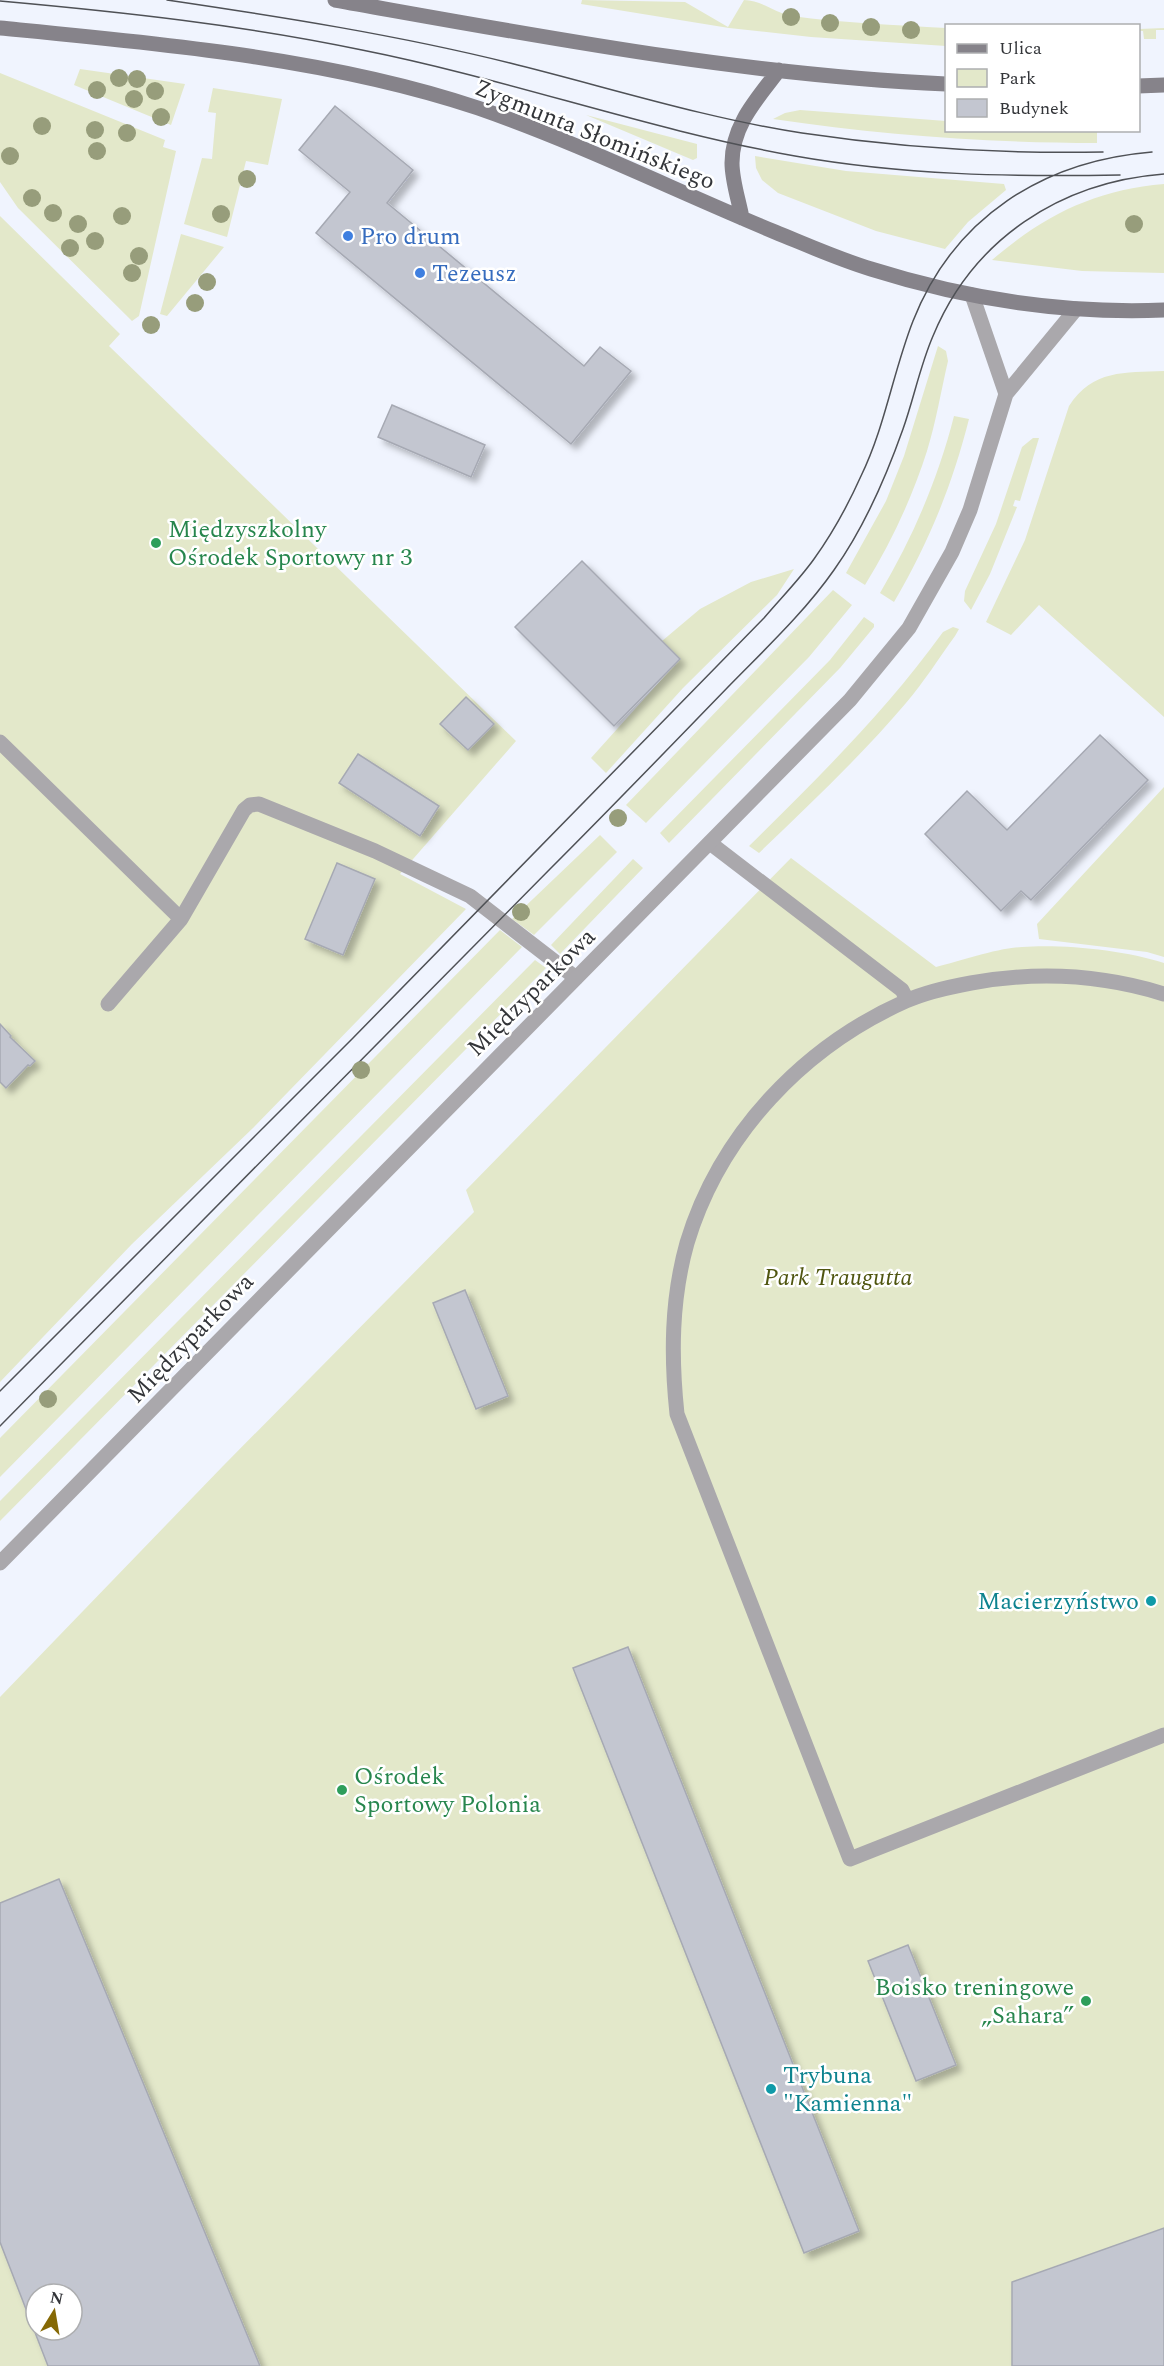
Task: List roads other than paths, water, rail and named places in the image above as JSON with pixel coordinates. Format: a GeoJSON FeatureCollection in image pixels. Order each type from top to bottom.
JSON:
{"type":"FeatureCollection","features":[{"type":"Feature","properties":{"kind":"main road"},"geometry":{"type":"LineString","coordinates":[[335,0],[613,48],[779,70],[945,84]]}},
{"type":"Feature","properties":{"kind":"main road","name":"Zygmunta Słomińskiego"},"geometry":{"type":"LineString","coordinates":[[0,28],[124,41],[282,62],[434,94],[542,132],[742,218],[868,268],[972,295],[1039,306],[1076,309],[1164,310]]}},
{"type":"Feature","properties":{"kind":"main road"},"geometry":{"type":"LineString","coordinates":[[742,218],[732,165],[733,143],[741,121],[779,70]]}},
{"type":"Feature","properties":{"kind":"main road"},"geometry":{"type":"LineString","coordinates":[[1140,86],[1164,85]]}},
{"type":"Feature","properties":{"kind":"street"},"geometry":{"type":"LineString","coordinates":[[972,295],[1006,394]]}},
{"type":"Feature","properties":{"kind":"street","name":"Międzyparkowa"},"geometry":{"type":"LineString","coordinates":[[0,1563],[850,700],[909,628],[952,552],[970,510],[1006,394],[1076,309]]}},
{"type":"Feature","properties":{"kind":"street"},"geometry":{"type":"LineString","coordinates":[[0,742],[181,919]]}},
{"type":"Feature","properties":{"kind":"street"},"geometry":{"type":"LineString","coordinates":[[108,1004],[181,919],[244,810],[250,805],[259,804],[375,851],[470,896],[576,978]]}},
{"type":"Feature","properties":{"kind":"street"},"geometry":{"type":"LineString","coordinates":[[710,843],[902,990],[907,1000]]}},
{"type":"Feature","properties":{"kind":"street"},"geometry":{"type":"LineString","coordinates":[[1164,994],[1136,985],[1092,977],[1049,975],[1005,977],[935,991],[907,1000],[842,1035],[807,1062],[775,1092],[747,1125],[723,1162],[702,1203],[688,1242],[675,1299],[673,1357],[677,1414],[850,1859],[1164,1735]]}},
{"type":"Feature","properties":{"kind":"tram line"},"geometry":{"type":"LineString","coordinates":[[167,0],[296,20],[425,44],[765,127],[877,143],[952,149],[1103,152]]}},
{"type":"Feature","properties":{"kind":"tram line"},"geometry":{"type":"LineString","coordinates":[[0,1],[182,20],[317,41],[471,75],[686,133],[795,156],[916,171],[1038,176],[1120,175]]}},
{"type":"Feature","properties":{"kind":"tram line"},"geometry":{"type":"LineString","coordinates":[[0,1391],[353,1038],[764,618],[802,574],[821,549],[856,487],[883,419],[913,321],[931,284],[952,252],[978,224],[1007,201],[1039,182],[1074,168],[1112,158],[1152,152]]}},
{"type":"Feature","properties":{"kind":"tram line"},"geometry":{"type":"LineString","coordinates":[[0,1426],[617,801],[810,601],[845,554],[873,502],[903,429],[924,359],[950,302],[971,271],[996,244],[1024,222],[1056,203],[1090,189],[1126,179],[1164,174]]}},
{"type":"Feature","properties":{"kind":"place","name":"Pro drum"},"geometry":{"type":"Point","coordinates":[348,236]}},
{"type":"Feature","properties":{"kind":"place","name":"Tezeusz"},"geometry":{"type":"Point","coordinates":[420,273]}},
{"type":"Feature","properties":{"kind":"place","name":"Międzyszkolny Ośrodek Sportowy nr 3"},"geometry":{"type":"Point","coordinates":[156,543]}},
{"type":"Feature","properties":{"kind":"place","name":"Macierzyństwo"},"geometry":{"type":"Point","coordinates":[1151,1601]}},
{"type":"Feature","properties":{"kind":"place","name":"Ośrodek Sportowy Polonia"},"geometry":{"type":"Point","coordinates":[342,1790]}},
{"type":"Feature","properties":{"kind":"place","name":"Boisko treningowe „Sahara”"},"geometry":{"type":"Point","coordinates":[1086,2001]}},
{"type":"Feature","properties":{"kind":"place","name":"Trybuna \"Kamienna\""},"geometry":{"type":"Point","coordinates":[771,2089]}},
{"type":"Feature","properties":{"kind":"park label","name":"Park Traugutta"},"geometry":{"type":"Point","coordinates":[838,1277]}}]}
